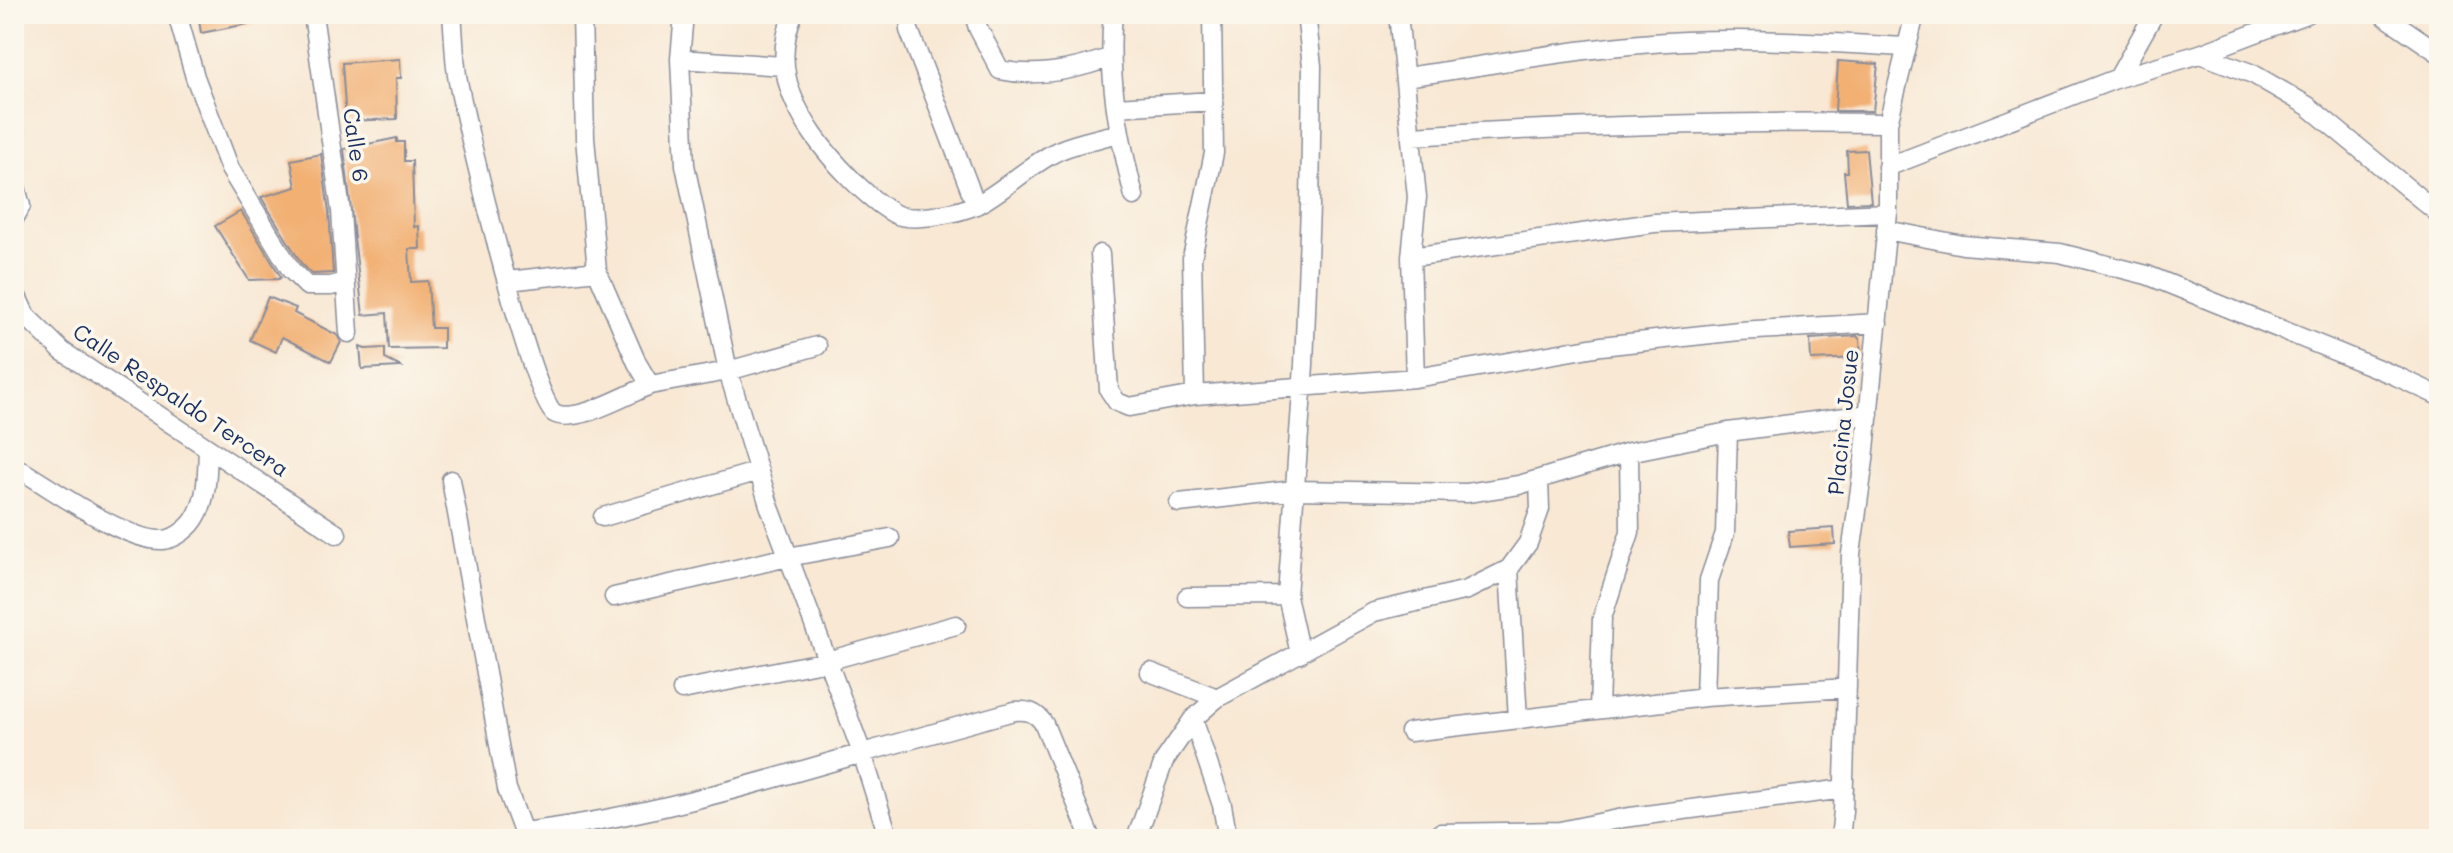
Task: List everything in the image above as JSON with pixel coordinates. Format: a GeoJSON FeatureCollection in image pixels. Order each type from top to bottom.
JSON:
{"type":"FeatureCollection","features":[{"type":"Feature","properties":{"kind":"street"},"geometry":{"type":"LineString","coordinates":[[177,14],[195,77],[230,169],[291,270],[307,286],[331,286],[345,282]]}},
{"type":"Feature","properties":{"kind":"street","name":"Calle 6"},"geometry":{"type":"LineString","coordinates":[[313,14],[341,211],[349,333]]}},
{"type":"Feature","properties":{"kind":"street"},"geometry":{"type":"LineString","coordinates":[[452,14],[460,90],[480,182],[532,371],[548,408],[567,417],[577,416],[650,385],[728,371],[817,346]]}},
{"type":"Feature","properties":{"kind":"street"},"geometry":{"type":"LineString","coordinates":[[582,14],[585,138],[597,271],[637,363],[650,385]]}},
{"type":"Feature","properties":{"kind":"street"},"geometry":{"type":"LineString","coordinates":[[684,14],[680,59],[685,165],[728,371],[788,557],[862,753],[889,839]]}},
{"type":"Feature","properties":{"kind":"street"},"geometry":{"type":"LineString","coordinates":[[793,14],[786,31],[784,66],[795,107],[824,149],[873,198],[898,216],[943,215],[976,205],[1058,150],[1118,133]]}},
{"type":"Feature","properties":{"kind":"street"},"geometry":{"type":"LineString","coordinates":[[974,14],[1000,70],[1018,74],[1043,73],[1087,67],[1111,57]]}},
{"type":"Feature","properties":{"kind":"street"},"geometry":{"type":"LineString","coordinates":[[1113,14],[1111,57],[1118,133],[1134,196]]}},
{"type":"Feature","properties":{"kind":"street"},"geometry":{"type":"LineString","coordinates":[[1195,395],[1192,258],[1214,153],[1212,14]]}},
{"type":"Feature","properties":{"kind":"street"},"geometry":{"type":"LineString","coordinates":[[1300,654],[1287,596],[1304,365],[1309,237],[1312,66],[1306,14]]}},
{"type":"Feature","properties":{"kind":"street"},"geometry":{"type":"LineString","coordinates":[[1398,14],[1417,197],[1411,257],[1415,378]]}},
{"type":"Feature","properties":{"kind":"street","name":"Placina Josue"},"geometry":{"type":"LineString","coordinates":[[1840,839],[1851,554],[1869,414],[1887,222],[1888,123],[1915,14]]}},
{"type":"Feature","properties":{"kind":"street"},"geometry":{"type":"LineString","coordinates":[[2118,78],[2154,14]]}},
{"type":"Feature","properties":{"kind":"street"},"geometry":{"type":"LineString","coordinates":[[1887,167],[2118,78],[2200,54],[2306,14]]}},
{"type":"Feature","properties":{"kind":"street"},"geometry":{"type":"LineString","coordinates":[[2382,14],[2439,53]]}},
{"type":"Feature","properties":{"kind":"street"},"geometry":{"type":"LineString","coordinates":[[909,30],[976,205]]}},
{"type":"Feature","properties":{"kind":"street"},"geometry":{"type":"LineString","coordinates":[[1405,77],[1685,41],[1788,41],[1906,47]]}},
{"type":"Feature","properties":{"kind":"street"},"geometry":{"type":"LineString","coordinates":[[2200,54],[2253,74],[2308,106],[2439,214]]}},
{"type":"Feature","properties":{"kind":"street"},"geometry":{"type":"LineString","coordinates":[[680,59],[784,66]]}},
{"type":"Feature","properties":{"kind":"street"},"geometry":{"type":"LineString","coordinates":[[1116,107],[1213,101]]}},
{"type":"Feature","properties":{"kind":"street"},"geometry":{"type":"LineString","coordinates":[[1412,136],[1769,122],[1888,123]]}},
{"type":"Feature","properties":{"kind":"street"},"geometry":{"type":"LineString","coordinates":[[14,180],[21,206],[14,219]]}},
{"type":"Feature","properties":{"kind":"street"},"geometry":{"type":"LineString","coordinates":[[1411,257],[1654,223],[1887,222],[1963,245],[2060,253],[2147,275],[2439,396]]}},
{"type":"Feature","properties":{"kind":"street"},"geometry":{"type":"LineString","coordinates":[[1100,254],[1109,390],[1117,402],[1129,407],[1195,395],[1415,378],[1601,346],[1739,331],[1878,323]]}},
{"type":"Feature","properties":{"kind":"street"},"geometry":{"type":"LineString","coordinates":[[508,281],[597,271]]}},
{"type":"Feature","properties":{"kind":"street","name":"Calle Respaldo Tercera"},"geometry":{"type":"LineString","coordinates":[[14,290],[26,316],[62,351],[337,534]]}},
{"type":"Feature","properties":{"kind":"street"},"geometry":{"type":"LineString","coordinates":[[1179,503],[1294,490],[1467,493],[1539,480],[1629,452],[1728,432],[1869,414]]}},
{"type":"Feature","properties":{"kind":"street"},"geometry":{"type":"LineString","coordinates":[[1705,697],[1709,580],[1725,533],[1728,432]]}},
{"type":"Feature","properties":{"kind":"street"},"geometry":{"type":"LineString","coordinates":[[16,473],[101,519],[141,536],[164,540],[181,533],[197,516],[205,489],[208,448]]}},
{"type":"Feature","properties":{"kind":"street"},"geometry":{"type":"LineString","coordinates":[[1599,709],[1602,618],[1630,532],[1629,452]]}},
{"type":"Feature","properties":{"kind":"street"},"geometry":{"type":"LineString","coordinates":[[603,517],[759,471]]}},
{"type":"Feature","properties":{"kind":"street"},"geometry":{"type":"LineString","coordinates":[[451,480],[507,789],[524,836],[716,796],[1014,711],[1037,714],[1044,724],[1091,839]]}},
{"type":"Feature","properties":{"kind":"street"},"geometry":{"type":"LineString","coordinates":[[1136,839],[1164,761],[1193,719],[1217,698],[1374,612],[1467,590],[1509,569],[1528,543],[1540,509],[1539,480]]}},
{"type":"Feature","properties":{"kind":"street"},"geometry":{"type":"LineString","coordinates":[[614,597],[788,557],[890,538]]}},
{"type":"Feature","properties":{"kind":"street"},"geometry":{"type":"LineString","coordinates":[[1509,569],[1518,719]]}},
{"type":"Feature","properties":{"kind":"street"},"geometry":{"type":"LineString","coordinates":[[1187,597],[1287,596]]}},
{"type":"Feature","properties":{"kind":"street"},"geometry":{"type":"LineString","coordinates":[[682,690],[827,661],[956,625]]}},
{"type":"Feature","properties":{"kind":"street"},"geometry":{"type":"LineString","coordinates":[[1150,672],[1217,698]]}},
{"type":"Feature","properties":{"kind":"street"},"geometry":{"type":"LineString","coordinates":[[1410,732],[1705,697],[1847,688]]}},
{"type":"Feature","properties":{"kind":"street"},"geometry":{"type":"LineString","coordinates":[[1193,719],[1222,805],[1228,839]]}},
{"type":"Feature","properties":{"kind":"street"},"geometry":{"type":"LineString","coordinates":[[1440,833],[1560,835],[1623,818],[1844,789]]}},
{"type":"Feature","properties":{"kind":"building"},"geometry":{"type":"Polygon","coordinates":[[[198,14],[257,14],[258,22],[201,33],[198,14]]]}},
{"type":"Feature","properties":{"kind":"building"},"geometry":{"type":"Polygon","coordinates":[[[400,59],[401,78],[396,78],[397,119],[346,121],[342,63],[400,59]]]}},
{"type":"Feature","properties":{"kind":"building"},"geometry":{"type":"Polygon","coordinates":[[[1838,61],[1878,64],[1873,111],[1835,111],[1838,61]]]}},
{"type":"Feature","properties":{"kind":"building"},"geometry":{"type":"Polygon","coordinates":[[[397,138],[397,142],[404,142],[404,161],[412,161],[414,227],[419,226],[420,249],[409,249],[411,282],[428,281],[431,328],[443,328],[443,348],[389,349],[387,313],[363,315],[344,149],[397,138]]]}},
{"type":"Feature","properties":{"kind":"building"},"geometry":{"type":"Polygon","coordinates":[[[1866,150],[1871,202],[1847,203],[1844,172],[1848,172],[1847,151],[1866,150]]]}},
{"type":"Feature","properties":{"kind":"building"},"geometry":{"type":"Polygon","coordinates":[[[321,154],[333,273],[312,274],[301,263],[261,197],[296,187],[291,160],[321,154]]]}},
{"type":"Feature","properties":{"kind":"building"},"geometry":{"type":"Polygon","coordinates":[[[241,211],[281,277],[279,279],[249,280],[215,226],[241,211]]]}},
{"type":"Feature","properties":{"kind":"building"},"geometry":{"type":"Polygon","coordinates":[[[268,297],[296,308],[294,313],[337,335],[341,342],[331,362],[282,337],[276,352],[250,340],[268,297]]]}},
{"type":"Feature","properties":{"kind":"building"},"geometry":{"type":"Polygon","coordinates":[[[1857,336],[1861,358],[1811,360],[1810,339],[1857,336]]]}},
{"type":"Feature","properties":{"kind":"building"},"geometry":{"type":"Polygon","coordinates":[[[360,347],[385,348],[385,359],[401,367],[362,369],[360,347]]]}},
{"type":"Feature","properties":{"kind":"building"},"geometry":{"type":"Polygon","coordinates":[[[1834,528],[1835,544],[1790,547],[1788,531],[1834,528]]]}}]}
